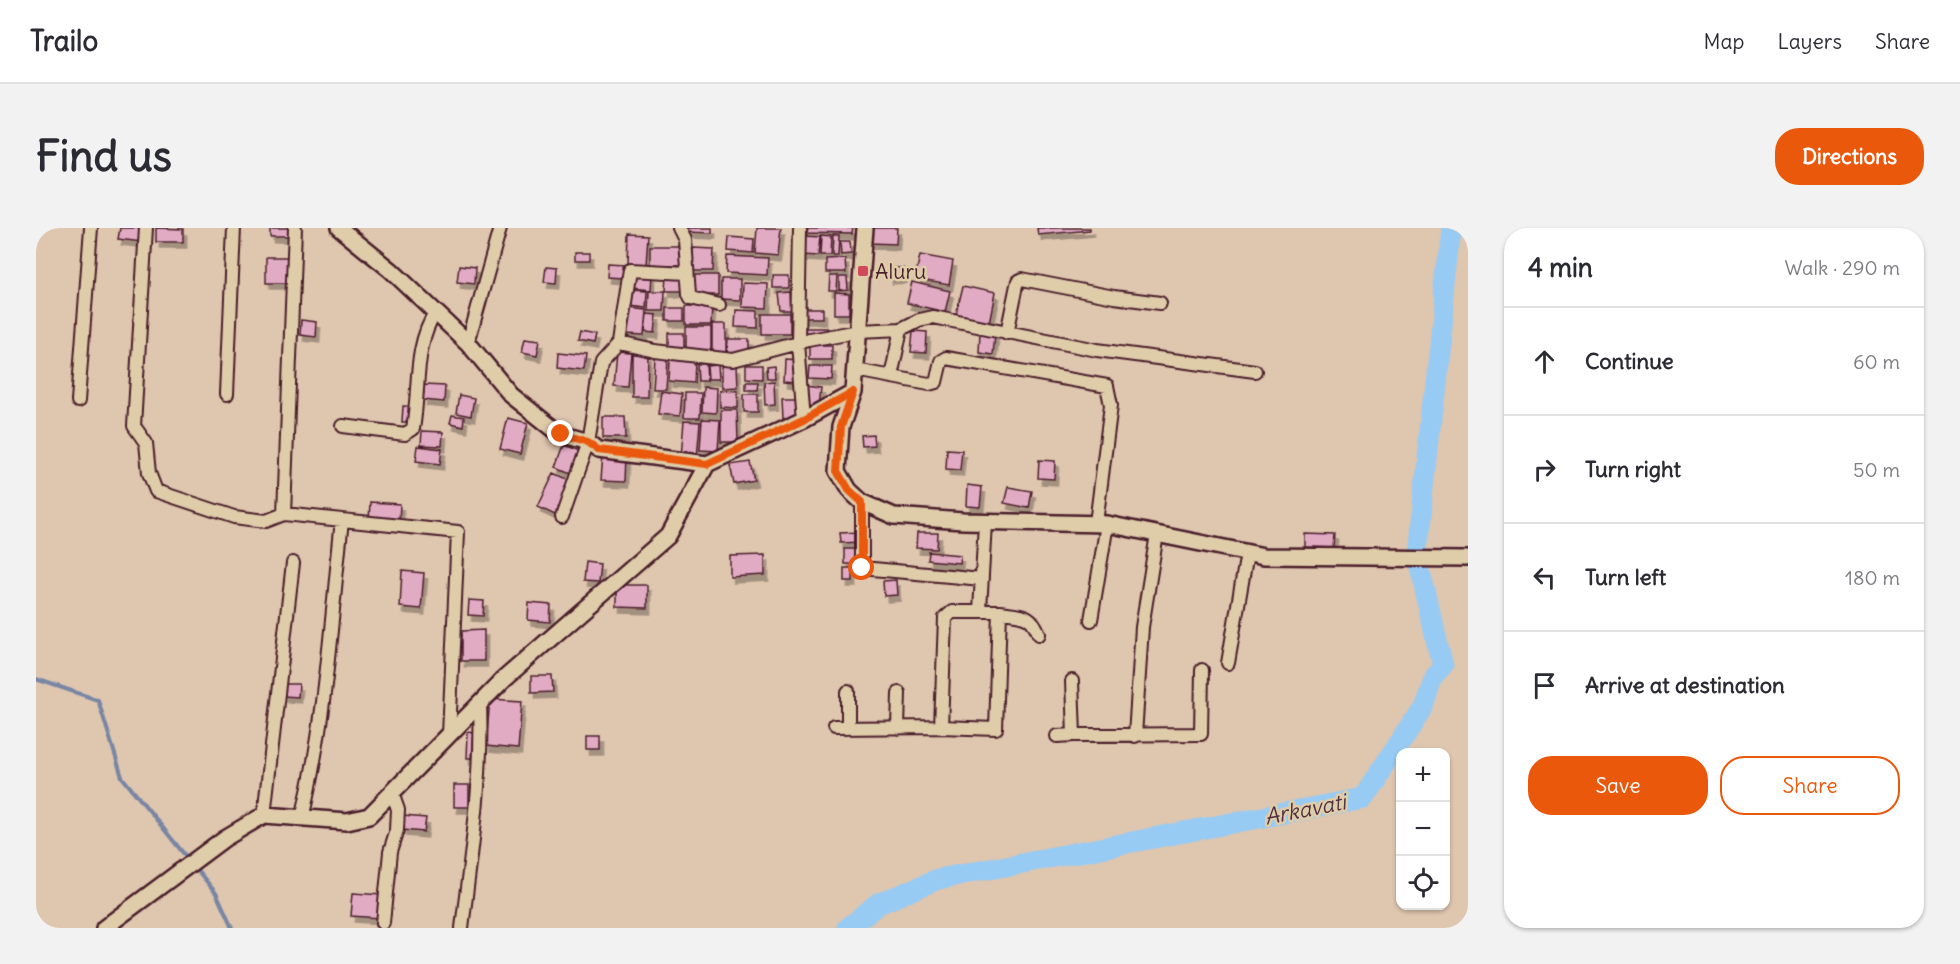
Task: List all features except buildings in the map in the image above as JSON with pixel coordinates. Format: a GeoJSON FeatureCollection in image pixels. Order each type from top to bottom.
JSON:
{"type":"FeatureCollection","features":[{"type":"Feature","properties":{"kind":"street"},"geometry":{"type":"LineString","coordinates":[[78,401],[91,228]]}},
{"type":"Feature","properties":{"kind":"street"},"geometry":{"type":"LineString","coordinates":[[146,228],[134,426],[146,443],[148,473],[156,491],[234,517],[266,521],[284,514],[458,532],[449,735]]}},
{"type":"Feature","properties":{"kind":"street"},"geometry":{"type":"LineString","coordinates":[[227,394],[234,228]]}},
{"type":"Feature","properties":{"kind":"street"},"geometry":{"type":"LineString","coordinates":[[284,514],[295,228]]}},
{"type":"Feature","properties":{"kind":"street"},"geometry":{"type":"LineString","coordinates":[[339,228],[391,270],[468,343],[511,395],[561,434],[588,442],[599,450],[707,464],[804,419],[853,392]]}},
{"type":"Feature","properties":{"kind":"street"},"geometry":{"type":"LineString","coordinates":[[468,343],[500,228]]}},
{"type":"Feature","properties":{"kind":"street"},"geometry":{"type":"LineString","coordinates":[[679,228],[685,240],[691,298],[719,305]]}},
{"type":"Feature","properties":{"kind":"street"},"geometry":{"type":"LineString","coordinates":[[800,228],[798,343],[804,419]]}},
{"type":"Feature","properties":{"kind":"street"},"geometry":{"type":"LineString","coordinates":[[865,228],[853,392],[841,427],[838,471],[849,490],[862,502],[894,516],[985,522],[1101,523],[1264,556],[1468,558]]}},
{"type":"Feature","properties":{"kind":"street"},"geometry":{"type":"LineString","coordinates":[[562,517],[588,442],[601,363],[619,343],[630,270],[687,273]]}},
{"type":"Feature","properties":{"kind":"street"},"geometry":{"type":"LineString","coordinates":[[1007,333],[1018,280],[1022,279],[1114,297],[1160,303]]}},
{"type":"Feature","properties":{"kind":"street"},"geometry":{"type":"LineString","coordinates":[[343,426],[405,434],[413,429],[417,377],[425,336],[429,322],[436,312]]}},
{"type":"Feature","properties":{"kind":"street"},"geometry":{"type":"LineString","coordinates":[[619,343],[655,351],[733,360],[798,343],[858,331],[901,329],[919,320],[933,317],[1096,350],[1255,371]]}},
{"type":"Feature","properties":{"kind":"street"},"geometry":{"type":"LineString","coordinates":[[891,377],[901,329]]}},
{"type":"Feature","properties":{"kind":"street"},"geometry":{"type":"LineString","coordinates":[[855,370],[929,384],[936,382],[941,362],[946,358],[1107,386],[1111,405],[1091,620]]}},
{"type":"Feature","properties":{"kind":"street"},"geometry":{"type":"LineString","coordinates":[[104,928],[225,838],[264,815],[347,821],[369,816],[505,678],[668,536],[707,464]]}},
{"type":"Feature","properties":{"kind":"street"},"geometry":{"type":"LineString","coordinates":[[862,502],[862,568],[982,579]]}},
{"type":"Feature","properties":{"kind":"street"},"geometry":{"type":"LineString","coordinates":[[302,818],[310,785],[330,644],[342,520]]}},
{"type":"Feature","properties":{"kind":"street"},"geometry":{"type":"LineString","coordinates":[[980,611],[985,522]]}},
{"type":"Feature","properties":{"kind":"street"},"geometry":{"type":"LineString","coordinates":[[1135,736],[1142,627],[1157,534]]}},
{"type":"Feature","properties":{"kind":"street"},"geometry":{"type":"LineString","coordinates":[[1228,663],[1247,552]]}},
{"type":"Feature","properties":{"kind":"street"},"geometry":{"type":"LineString","coordinates":[[264,815],[293,563]]}},
{"type":"Feature","properties":{"kind":"street"},"geometry":{"type":"LineString","coordinates":[[941,727],[945,618],[952,612],[980,611],[1027,616],[1034,622],[1039,634]]}},
{"type":"Feature","properties":{"kind":"street"},"geometry":{"type":"LineString","coordinates":[[834,728],[996,729],[999,612]]}},
{"type":"Feature","properties":{"kind":"street"},"geometry":{"type":"LineString","coordinates":[[1057,736],[1201,734],[1202,670]]}},
{"type":"Feature","properties":{"kind":"street"},"geometry":{"type":"LineString","coordinates":[[1072,681],[1074,735]]}},
{"type":"Feature","properties":{"kind":"street"},"geometry":{"type":"LineString","coordinates":[[848,691],[848,728]]}},
{"type":"Feature","properties":{"kind":"street"},"geometry":{"type":"LineString","coordinates":[[898,728],[899,693]]}},
{"type":"Feature","properties":{"kind":"street"},"geometry":{"type":"LineString","coordinates":[[462,928],[478,785],[480,704]]}},
{"type":"Feature","properties":{"kind":"street"},"geometry":{"type":"LineString","coordinates":[[382,923],[390,852],[397,830],[398,810],[392,793]]}},
{"type":"Feature","properties":{"kind":"waterway","name":"Arkavati"},"geometry":{"type":"LineString","coordinates":[[848,928],[878,904],[938,879],[1363,798],[1423,706],[1433,676],[1443,665],[1417,554],[1451,228]]}},
{"type":"Feature","properties":{"kind":"waterway"},"geometry":{"type":"LineString","coordinates":[[36,679],[98,700],[122,777],[188,859]]}},
{"type":"Feature","properties":{"kind":"waterway"},"geometry":{"type":"LineString","coordinates":[[193,865],[216,893],[232,928]]}},
{"type":"Feature","properties":{"kind":"place","name":"Aluru"},"geometry":{"type":"Point","coordinates":[863,271]}},
{"type":"Feature","properties":{"kind":"route"},"geometry":{"type":"LineString","coordinates":[[561,434],[588,442],[599,450],[707,464],[804,419],[853,392],[841,427],[838,471],[849,490],[862,502],[862,568]]}}]}
